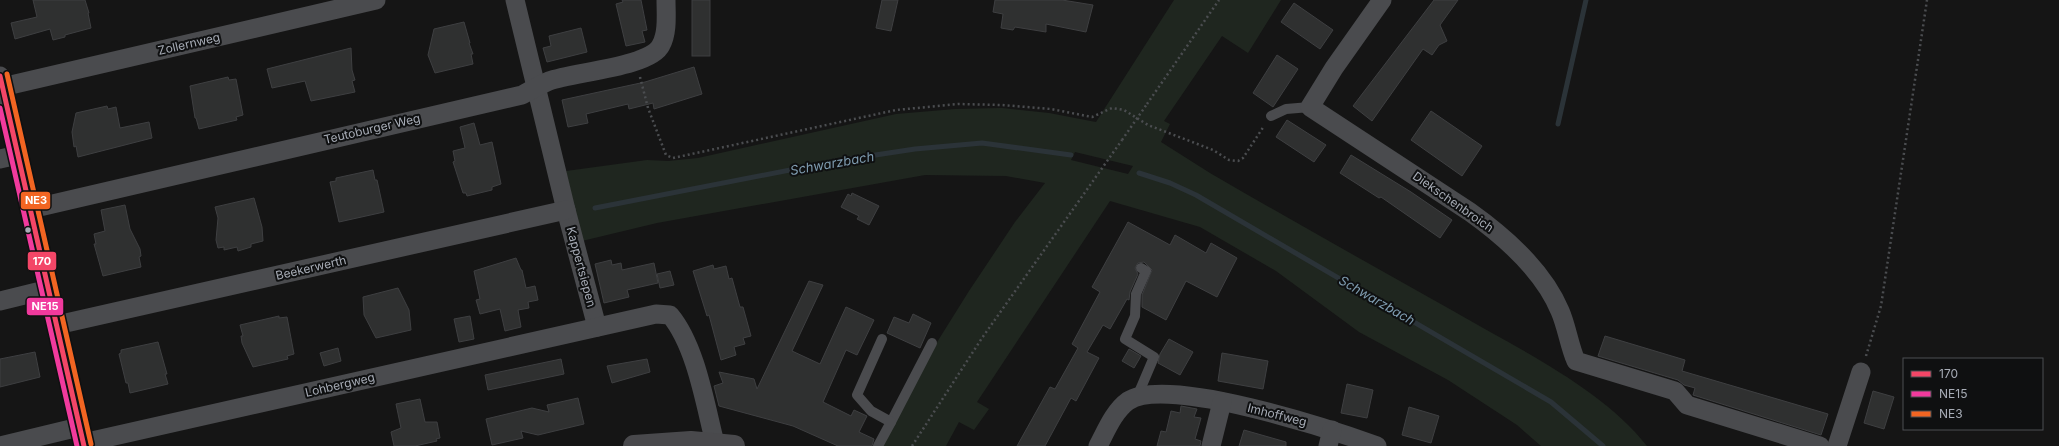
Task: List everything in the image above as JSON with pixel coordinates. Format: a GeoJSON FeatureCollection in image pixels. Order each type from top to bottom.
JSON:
{"type":"FeatureCollection","features":[{"type":"Feature","properties":{"kind":"main road"},"geometry":{"type":"LineString","coordinates":[[634,446],[692,444],[724,445]]}},
{"type":"Feature","properties":{"kind":"street","name":"Zollernweg"},"geometry":{"type":"LineString","coordinates":[[1,82],[376,0]]}},
{"type":"Feature","properties":{"kind":"street","name":"Kappertsiepen"},"geometry":{"type":"LineString","coordinates":[[515,0],[596,327]]}},
{"type":"Feature","properties":{"kind":"street","name":"Teutoburger Weg"},"geometry":{"type":"LineString","coordinates":[[31,208],[522,95],[550,81],[635,61],[654,55],[661,46],[665,32],[666,0]]}},
{"type":"Feature","properties":{"kind":"street"},"geometry":{"type":"LineString","coordinates":[[1310,108],[1334,68],[1382,0]]}},
{"type":"Feature","properties":{"kind":"street"},"geometry":{"type":"LineString","coordinates":[[1,82],[9,157],[31,208],[82,438]]}},
{"type":"Feature","properties":{"kind":"street","name":"Diekschenbroich"},"geometry":{"type":"LineString","coordinates":[[1310,108],[1474,215],[1516,251],[1544,279],[1560,312],[1576,361],[1675,391],[1687,405],[1820,446]]}},
{"type":"Feature","properties":{"kind":"street","name":"Beekerwerth"},"geometry":{"type":"LineString","coordinates":[[57,325],[566,210]]}},
{"type":"Feature","properties":{"kind":"street"},"geometry":{"type":"LineString","coordinates":[[0,301],[49,289]]}},
{"type":"Feature","properties":{"kind":"street"},"geometry":{"type":"LineString","coordinates":[[596,327],[656,314],[670,315],[680,327],[689,346],[724,445]]}},
{"type":"Feature","properties":{"kind":"street","name":"Lohbergweg"},"geometry":{"type":"LineString","coordinates":[[0,446],[82,438],[596,327]]}},
{"type":"Feature","properties":{"kind":"street"},"geometry":{"type":"LineString","coordinates":[[1837,446],[1861,372]]}},
{"type":"Feature","properties":{"kind":"street","name":"Imhoffweg"},"geometry":{"type":"LineString","coordinates":[[1098,446],[1115,415],[1128,401],[1137,397],[1161,393],[1222,402],[1279,414],[1330,438],[1377,446]]}},
{"type":"Feature","properties":{"kind":"street"},"geometry":{"type":"LineString","coordinates":[[1211,446],[1222,402]]}},
{"type":"Feature","properties":{"kind":"lane"},"geometry":{"type":"LineString","coordinates":[[1271,116],[1286,109],[1310,108]]}},
{"type":"Feature","properties":{"kind":"lane"},"geometry":{"type":"LineString","coordinates":[[1137,397],[1154,357],[1125,339],[1135,316],[1136,294],[1146,271],[1141,268]]}},
{"type":"Feature","properties":{"kind":"lane"},"geometry":{"type":"LineString","coordinates":[[882,339],[857,395],[871,411],[890,422]]}},
{"type":"Feature","properties":{"kind":"lane"},"geometry":{"type":"LineString","coordinates":[[878,446],[932,343]]}},
{"type":"Feature","properties":{"kind":"path"},"geometry":{"type":"LineString","coordinates":[[912,446],[978,344],[1219,0]]}},
{"type":"Feature","properties":{"kind":"path"},"geometry":{"type":"LineString","coordinates":[[1861,372],[1881,306],[1927,0]]}},
{"type":"Feature","properties":{"kind":"path"},"geometry":{"type":"LineString","coordinates":[[635,61],[648,108],[666,155],[673,158],[896,110],[958,104],[1002,105],[1051,110],[1092,117],[1112,108],[1124,110],[1148,125],[1213,150],[1228,160],[1238,161],[1243,158],[1271,116]]}},
{"type":"Feature","properties":{"kind":"shaded area"},"geometry":{"type":"Polygon","coordinates":[[[1174,0],[1281,0],[1248,53],[1222,36],[1164,121],[1170,124],[1161,142],[1240,191],[1558,371],[1607,406],[1629,425],[1647,446],[1541,446],[1517,425],[1448,380],[1359,332],[1276,271],[1200,227],[1110,201],[977,402],[989,409],[974,430],[959,422],[946,446],[881,446],[939,339],[1015,222],[1045,183],[1006,176],[925,175],[657,223],[582,241],[566,171],[647,160],[668,161],[698,158],[896,114],[955,109],[1002,108],[1049,113],[1096,122],[1174,0]],[[1075,152],[1071,160],[1128,174],[1133,166],[1075,152]]]}},
{"type":"Feature","properties":{"kind":"building"},"geometry":{"type":"Polygon","coordinates":[[[33,0],[85,0],[91,28],[53,40],[50,29],[15,39],[11,23],[37,17],[33,0]]]}},
{"type":"Feature","properties":{"kind":"building"},"geometry":{"type":"Polygon","coordinates":[[[622,0],[641,0],[647,30],[642,31],[645,42],[626,46],[616,4],[623,2],[622,0]]]}},
{"type":"Feature","properties":{"kind":"building"},"geometry":{"type":"Polygon","coordinates":[[[692,0],[710,0],[710,56],[692,56],[692,0]]]}},
{"type":"Feature","properties":{"kind":"building"},"geometry":{"type":"Polygon","coordinates":[[[882,0],[898,0],[891,31],[876,28],[882,0]]]}},
{"type":"Feature","properties":{"kind":"building"},"geometry":{"type":"Polygon","coordinates":[[[995,0],[1062,0],[1093,5],[1086,32],[1046,24],[1046,32],[1015,27],[1013,30],[1001,28],[1003,14],[993,12],[995,0]]]}},
{"type":"Feature","properties":{"kind":"building"},"geometry":{"type":"Polygon","coordinates":[[[1434,0],[1458,0],[1440,25],[1447,41],[1439,45],[1432,55],[1423,49],[1372,121],[1353,106],[1434,0]]]}},
{"type":"Feature","properties":{"kind":"building"},"geometry":{"type":"Polygon","coordinates":[[[1294,3],[1333,30],[1320,49],[1281,22],[1294,3]]]}},
{"type":"Feature","properties":{"kind":"building"},"geometry":{"type":"Polygon","coordinates":[[[464,22],[473,54],[471,54],[473,64],[435,73],[428,55],[434,29],[464,22]]]}},
{"type":"Feature","properties":{"kind":"building"},"geometry":{"type":"Polygon","coordinates":[[[581,28],[587,52],[547,62],[543,48],[551,46],[549,36],[581,28]]]}},
{"type":"Feature","properties":{"kind":"building"},"geometry":{"type":"Polygon","coordinates":[[[351,48],[352,70],[355,80],[352,81],[355,92],[311,101],[305,81],[272,88],[267,69],[351,48]]]}},
{"type":"Feature","properties":{"kind":"building"},"geometry":{"type":"Polygon","coordinates":[[[1277,55],[1298,69],[1273,107],[1253,93],[1277,55]]]}},
{"type":"Feature","properties":{"kind":"building"},"geometry":{"type":"Polygon","coordinates":[[[694,67],[702,94],[654,109],[653,103],[629,109],[628,104],[586,114],[588,123],[568,127],[562,100],[645,82],[694,67]]]}},
{"type":"Feature","properties":{"kind":"building"},"geometry":{"type":"Polygon","coordinates":[[[228,77],[229,80],[236,79],[243,115],[236,117],[237,120],[199,129],[195,118],[190,86],[228,77]]]}},
{"type":"Feature","properties":{"kind":"building"},"geometry":{"type":"Polygon","coordinates":[[[107,106],[108,109],[116,107],[120,128],[149,122],[152,138],[78,157],[76,146],[74,147],[72,132],[76,113],[107,106]]]}},
{"type":"Feature","properties":{"kind":"building"},"geometry":{"type":"Polygon","coordinates":[[[1431,111],[1482,146],[1462,176],[1411,140],[1431,111]]]}},
{"type":"Feature","properties":{"kind":"building"},"geometry":{"type":"Polygon","coordinates":[[[1287,120],[1326,145],[1314,162],[1276,137],[1287,120]]]}},
{"type":"Feature","properties":{"kind":"building"},"geometry":{"type":"Polygon","coordinates":[[[474,123],[480,145],[492,142],[501,184],[492,187],[492,190],[467,196],[466,193],[463,193],[453,162],[455,161],[453,151],[465,148],[460,127],[474,123]]]}},
{"type":"Feature","properties":{"kind":"building"},"geometry":{"type":"Polygon","coordinates":[[[1351,155],[1411,192],[1452,220],[1440,238],[1381,197],[1379,198],[1340,173],[1351,155]]]}},
{"type":"Feature","properties":{"kind":"building"},"geometry":{"type":"Polygon","coordinates":[[[373,170],[375,180],[377,180],[384,212],[339,222],[330,182],[336,181],[336,178],[373,170]]]}},
{"type":"Feature","properties":{"kind":"building"},"geometry":{"type":"Polygon","coordinates":[[[852,193],[879,206],[869,225],[857,219],[859,216],[841,207],[848,194],[851,196],[852,193]]]}},
{"type":"Feature","properties":{"kind":"building"},"geometry":{"type":"Polygon","coordinates":[[[254,198],[262,227],[263,241],[251,244],[251,247],[238,251],[237,247],[224,250],[224,247],[218,248],[216,240],[218,218],[215,207],[254,198]]]}},
{"type":"Feature","properties":{"kind":"building"},"geometry":{"type":"Polygon","coordinates":[[[125,205],[130,229],[140,249],[141,256],[139,257],[141,267],[103,276],[94,244],[96,244],[94,234],[105,231],[101,210],[125,205]]]}},
{"type":"Feature","properties":{"kind":"building"},"geometry":{"type":"Polygon","coordinates":[[[1128,222],[1170,245],[1175,235],[1206,253],[1211,243],[1237,258],[1217,297],[1186,281],[1166,320],[1142,307],[1142,295],[1152,270],[1144,262],[1138,263],[1135,268],[1138,274],[1130,292],[1129,300],[1127,299],[1110,329],[1103,325],[1087,352],[1099,358],[1076,401],[1071,398],[1045,446],[1017,446],[1050,387],[1055,389],[1078,348],[1072,344],[1100,292],[1092,287],[1128,222]]]}},
{"type":"Feature","properties":{"kind":"building"},"geometry":{"type":"Polygon","coordinates":[[[516,258],[522,270],[526,288],[535,286],[538,300],[528,302],[529,308],[518,310],[521,327],[505,331],[500,309],[480,314],[476,300],[480,299],[474,271],[516,258]]]}},
{"type":"Feature","properties":{"kind":"building"},"geometry":{"type":"Polygon","coordinates":[[[611,260],[612,265],[621,263],[622,270],[654,263],[658,283],[627,290],[629,297],[604,303],[595,264],[611,260]]]}},
{"type":"Feature","properties":{"kind":"building"},"geometry":{"type":"Polygon","coordinates":[[[713,265],[714,269],[726,266],[729,279],[732,278],[740,307],[743,307],[751,336],[743,338],[745,344],[734,347],[736,355],[721,360],[709,315],[707,316],[693,271],[713,265]]]}},
{"type":"Feature","properties":{"kind":"building"},"geometry":{"type":"Polygon","coordinates":[[[670,271],[674,285],[660,288],[657,274],[670,271]]]}},
{"type":"Feature","properties":{"kind":"building"},"geometry":{"type":"Polygon","coordinates":[[[809,281],[823,285],[792,351],[820,364],[846,307],[874,320],[857,355],[846,350],[823,402],[851,416],[854,410],[867,416],[859,432],[874,439],[872,446],[838,446],[793,426],[719,406],[714,386],[723,383],[719,372],[754,379],[757,389],[809,281]]]}},
{"type":"Feature","properties":{"kind":"building"},"geometry":{"type":"Polygon","coordinates":[[[398,288],[409,310],[411,330],[376,338],[364,315],[363,297],[398,288]]]}},
{"type":"Feature","properties":{"kind":"building"},"geometry":{"type":"Polygon","coordinates":[[[913,314],[931,323],[920,348],[887,333],[894,317],[909,323],[913,314]]]}},
{"type":"Feature","properties":{"kind":"building"},"geometry":{"type":"Polygon","coordinates":[[[279,316],[279,318],[287,317],[294,354],[287,356],[288,359],[253,367],[242,343],[241,336],[243,336],[240,325],[279,316]]]}},
{"type":"Feature","properties":{"kind":"building"},"geometry":{"type":"Polygon","coordinates":[[[470,316],[474,339],[459,342],[454,319],[470,316]]]}},
{"type":"Feature","properties":{"kind":"building"},"geometry":{"type":"Polygon","coordinates":[[[1605,336],[1685,360],[1682,371],[1828,414],[1821,435],[1693,395],[1695,388],[1684,385],[1678,380],[1598,356],[1605,336]]]}},
{"type":"Feature","properties":{"kind":"building"},"geometry":{"type":"Polygon","coordinates":[[[1169,339],[1193,352],[1180,375],[1158,363],[1160,354],[1169,339]]]}},
{"type":"Feature","properties":{"kind":"building"},"geometry":{"type":"Polygon","coordinates":[[[158,342],[167,374],[165,374],[168,384],[130,393],[119,354],[121,353],[121,350],[158,342]]]}},
{"type":"Feature","properties":{"kind":"building"},"geometry":{"type":"Polygon","coordinates":[[[338,348],[341,361],[324,366],[320,353],[338,348]]]}},
{"type":"Feature","properties":{"kind":"building"},"geometry":{"type":"Polygon","coordinates":[[[1129,349],[1141,356],[1134,368],[1122,361],[1129,349]]]}},
{"type":"Feature","properties":{"kind":"building"},"geometry":{"type":"Polygon","coordinates":[[[35,352],[40,377],[0,387],[0,359],[35,352]]]}},
{"type":"Feature","properties":{"kind":"building"},"geometry":{"type":"Polygon","coordinates":[[[1222,353],[1268,361],[1263,389],[1218,381],[1222,353]]]}},
{"type":"Feature","properties":{"kind":"building"},"geometry":{"type":"Polygon","coordinates":[[[561,359],[564,374],[488,390],[485,375],[561,359]]]}},
{"type":"Feature","properties":{"kind":"building"},"geometry":{"type":"Polygon","coordinates":[[[647,359],[650,372],[612,383],[607,366],[647,359]]]}},
{"type":"Feature","properties":{"kind":"building"},"geometry":{"type":"Polygon","coordinates":[[[1347,384],[1373,390],[1367,418],[1341,413],[1347,384]]]}},
{"type":"Feature","properties":{"kind":"building"},"geometry":{"type":"Polygon","coordinates":[[[1873,391],[1894,397],[1884,429],[1864,423],[1873,391]]]}},
{"type":"Feature","properties":{"kind":"building"},"geometry":{"type":"Polygon","coordinates":[[[578,398],[584,424],[538,435],[521,431],[523,438],[492,445],[486,419],[532,408],[549,412],[547,405],[578,398]]]}},
{"type":"Feature","properties":{"kind":"building"},"geometry":{"type":"Polygon","coordinates":[[[420,399],[425,422],[437,422],[440,438],[436,439],[437,441],[415,446],[394,446],[391,432],[401,428],[396,404],[420,399]]]}},
{"type":"Feature","properties":{"kind":"building"},"geometry":{"type":"Polygon","coordinates":[[[1181,406],[1197,409],[1194,417],[1201,418],[1195,439],[1201,441],[1200,446],[1157,446],[1161,431],[1166,432],[1171,411],[1180,413],[1181,406]]]}},
{"type":"Feature","properties":{"kind":"building"},"geometry":{"type":"Polygon","coordinates":[[[1409,407],[1439,416],[1431,443],[1402,435],[1409,407]]]}},
{"type":"Feature","properties":{"kind":"building"},"geometry":{"type":"Polygon","coordinates":[[[1244,430],[1286,442],[1286,446],[1239,446],[1244,430]]]}},
{"type":"Feature","properties":{"kind":"waterway"},"geometry":{"type":"LineString","coordinates":[[1558,124],[1586,0]]}},
{"type":"Feature","properties":{"kind":"waterway","name":"Schwarzbach"},"geometry":{"type":"LineString","coordinates":[[595,208],[836,161],[915,149],[982,143],[1071,155]]}},
{"type":"Feature","properties":{"kind":"waterway","name":"Schwarzbach"},"geometry":{"type":"LineString","coordinates":[[1139,173],[1170,183],[1196,195],[1551,402],[1603,446]]}},
{"type":"Feature","properties":{"kind":"transit line","name":"NE3"},"geometry":{"type":"LineString","coordinates":[[7,74],[91,444]]}},
{"type":"Feature","properties":{"kind":"transit line","name":"170"},"geometry":{"type":"LineString","coordinates":[[0,76],[84,446]]}},
{"type":"Feature","properties":{"kind":"transit line","name":"NE15"},"geometry":{"type":"LineString","coordinates":[[0,108],[77,446]]}}]}
